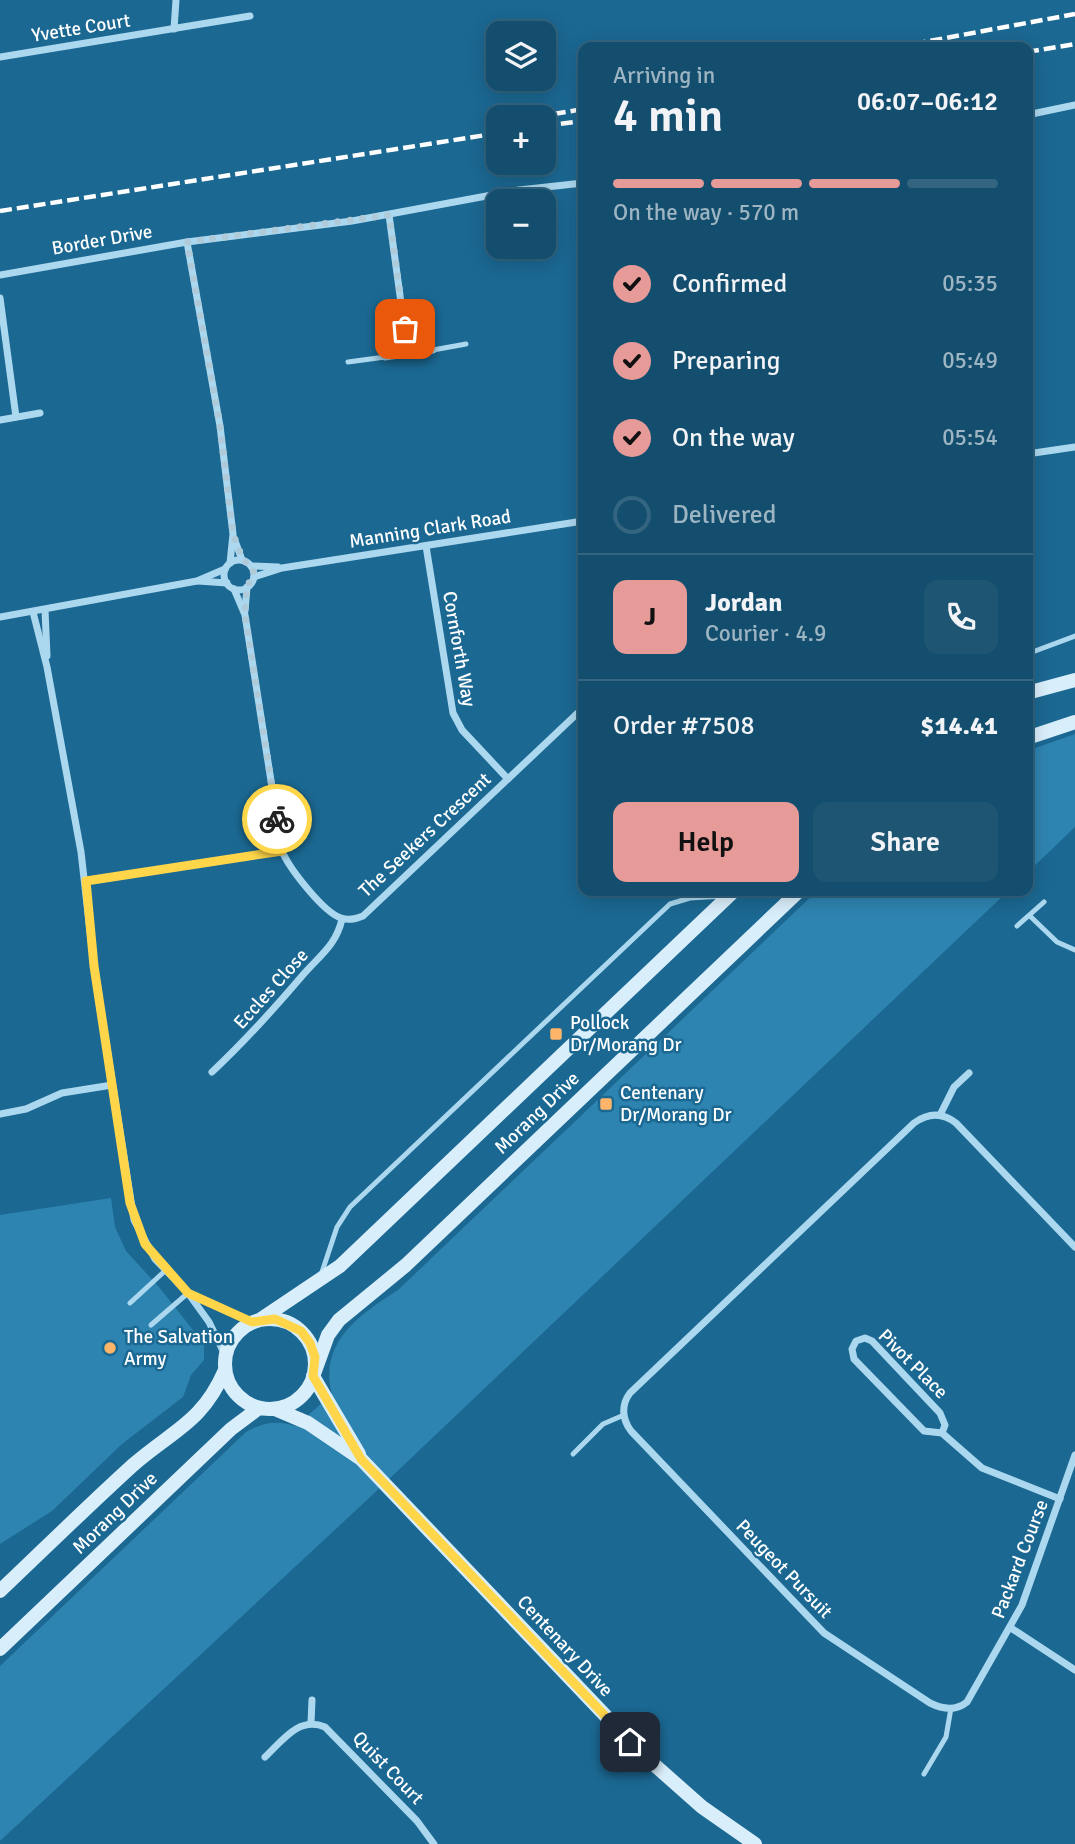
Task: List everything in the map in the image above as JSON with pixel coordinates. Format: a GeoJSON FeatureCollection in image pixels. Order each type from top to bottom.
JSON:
{"type":"FeatureCollection","features":[{"type":"Feature","properties":{"kind":"main road"},"geometry":{"type":"LineString","coordinates":[[1033,691],[1075,680]]}},
{"type":"Feature","properties":{"kind":"main road"},"geometry":{"type":"LineString","coordinates":[[1033,736],[1075,722]]}},
{"type":"Feature","properties":{"kind":"main road","name":"Morang Drive"},"geometry":{"type":"LineString","coordinates":[[256,1321],[340,1266],[728,896]]}},
{"type":"Feature","properties":{"kind":"main road","name":"Morang Drive"},"geometry":{"type":"LineString","coordinates":[[314,1374],[328,1335],[351,1307],[406,1265],[794,896]]}},
{"type":"Feature","properties":{"kind":"main road"},"geometry":{"type":"LineString","coordinates":[[256,1321],[282,1321],[301,1331],[310,1343],[314,1374],[299,1398],[275,1409],[259,1408],[236,1394],[225,1363],[239,1330],[256,1321]]}},
{"type":"Feature","properties":{"kind":"main road","name":"Morang Drive"},"geometry":{"type":"LineString","coordinates":[[0,1591],[135,1464],[205,1407],[225,1363]]}},
{"type":"Feature","properties":{"kind":"main road","name":"Centenary Drive"},"geometry":{"type":"LineString","coordinates":[[314,1374],[361,1459]]}},
{"type":"Feature","properties":{"kind":"main road","name":"Morang Drive"},"geometry":{"type":"LineString","coordinates":[[0,1649],[231,1429],[259,1408]]}},
{"type":"Feature","properties":{"kind":"main road","name":"Centenary Drive"},"geometry":{"type":"LineString","coordinates":[[275,1409],[307,1423],[361,1459],[641,1753],[702,1807],[755,1844]]}},
{"type":"Feature","properties":{"kind":"street"},"geometry":{"type":"LineString","coordinates":[[174,29],[176,0]]}},
{"type":"Feature","properties":{"kind":"street","name":"Yvette Court"},"geometry":{"type":"LineString","coordinates":[[0,57],[250,16]]}},
{"type":"Feature","properties":{"kind":"street"},"geometry":{"type":"LineString","coordinates":[[1033,114],[1075,105]]}},
{"type":"Feature","properties":{"kind":"street","name":"Border Drive"},"geometry":{"type":"LineString","coordinates":[[0,275],[187,242],[389,215],[519,190],[578,184]]}},
{"type":"Feature","properties":{"kind":"street"},"geometry":{"type":"LineString","coordinates":[[389,215],[408,354]]}},
{"type":"Feature","properties":{"kind":"street"},"geometry":{"type":"LineString","coordinates":[[187,242],[220,426],[233,534],[243,560],[251,566],[254,577],[247,587],[245,615],[282,851],[293,873],[333,914],[342,919]]}},
{"type":"Feature","properties":{"kind":"street"},"geometry":{"type":"LineString","coordinates":[[0,298],[16,417]]}},
{"type":"Feature","properties":{"kind":"street"},"geometry":{"type":"LineString","coordinates":[[385,357],[433,350]]}},
{"type":"Feature","properties":{"kind":"street"},"geometry":{"type":"LineString","coordinates":[[0,420],[40,413]]}},
{"type":"Feature","properties":{"kind":"street"},"geometry":{"type":"LineString","coordinates":[[1033,453],[1075,447]]}},
{"type":"Feature","properties":{"kind":"street","name":"Manning Clark Road"},"geometry":{"type":"LineString","coordinates":[[254,577],[282,568],[578,522]]}},
{"type":"Feature","properties":{"kind":"street"},"geometry":{"type":"LineString","coordinates":[[227,583],[233,534]]}},
{"type":"Feature","properties":{"kind":"street","name":"Cornforth Way"},"geometry":{"type":"LineString","coordinates":[[426,546],[453,713],[462,730],[508,779]]}},
{"type":"Feature","properties":{"kind":"street"},"geometry":{"type":"LineString","coordinates":[[197,581],[243,560]]}},
{"type":"Feature","properties":{"kind":"street","name":"Manning Clark Road"},"geometry":{"type":"LineString","coordinates":[[251,566],[282,568]]}},
{"type":"Feature","properties":{"kind":"street"},"geometry":{"type":"LineString","coordinates":[[0,617],[197,581],[227,583],[234,589],[245,615]]}},
{"type":"Feature","properties":{"kind":"street"},"geometry":{"type":"LineString","coordinates":[[234,589],[247,587]]}},
{"type":"Feature","properties":{"kind":"street"},"geometry":{"type":"LineString","coordinates":[[45,610],[47,667]]}},
{"type":"Feature","properties":{"kind":"street"},"geometry":{"type":"LineString","coordinates":[[33,612],[47,667],[86,881],[94,966],[134,1220],[145,1244],[188,1293],[215,1332],[225,1363]]}},
{"type":"Feature","properties":{"kind":"street","name":"The Seekers Crescent"},"geometry":{"type":"LineString","coordinates":[[342,919],[363,916],[578,713]]}},
{"type":"Feature","properties":{"kind":"street"},"geometry":{"type":"LineString","coordinates":[[86,881],[282,851]]}},
{"type":"Feature","properties":{"kind":"street","name":"Eccles Close"},"geometry":{"type":"LineString","coordinates":[[212,1072],[256,1031],[303,974],[331,948],[342,919]]}},
{"type":"Feature","properties":{"kind":"street"},"geometry":{"type":"LineString","coordinates":[[940,1115],[954,1087],[969,1073]]}},
{"type":"Feature","properties":{"kind":"street"},"geometry":{"type":"LineString","coordinates":[[0,1114],[26,1109],[62,1093],[112,1085]]}},
{"type":"Feature","properties":{"kind":"street"},"geometry":{"type":"LineString","coordinates":[[624,1415],[625,1401],[630,1393],[914,1123],[928,1115],[940,1115],[956,1123],[1075,1247]]}},
{"type":"Feature","properties":{"kind":"street"},"geometry":{"type":"LineString","coordinates":[[188,1293],[256,1321]]}},
{"type":"Feature","properties":{"kind":"street","name":"Pivot Place"},"geometry":{"type":"LineString","coordinates":[[942,1433],[943,1419],[881,1350],[869,1339],[856,1341],[852,1354],[859,1364],[924,1431],[942,1433],[982,1468],[1060,1499]]}},
{"type":"Feature","properties":{"kind":"street","name":"Peugeot Pursuit"},"geometry":{"type":"LineString","coordinates":[[624,1415],[631,1431],[824,1633],[930,1703],[951,1708]]}},
{"type":"Feature","properties":{"kind":"street","name":"Packard Course"},"geometry":{"type":"LineString","coordinates":[[951,1708],[967,1702],[1011,1628],[1022,1605],[1075,1455]]}},
{"type":"Feature","properties":{"kind":"street"},"geometry":{"type":"LineString","coordinates":[[1011,1628],[1075,1670]]}},
{"type":"Feature","properties":{"kind":"street"},"geometry":{"type":"LineString","coordinates":[[265,1757],[296,1727],[312,1723],[312,1700]]}},
{"type":"Feature","properties":{"kind":"street","name":"Quist Court"},"geometry":{"type":"LineString","coordinates":[[312,1723],[331,1731],[434,1844]]}},
{"type":"Feature","properties":{"kind":"lane"},"geometry":{"type":"LineString","coordinates":[[433,350],[466,344]]}},
{"type":"Feature","properties":{"kind":"lane"},"geometry":{"type":"LineString","coordinates":[[348,362],[385,357]]}},
{"type":"Feature","properties":{"kind":"lane"},"geometry":{"type":"LineString","coordinates":[[1033,652],[1075,636]]}},
{"type":"Feature","properties":{"kind":"lane"},"geometry":{"type":"LineString","coordinates":[[319,1282],[337,1227],[350,1207],[652,921],[679,900],[709,896]]}},
{"type":"Feature","properties":{"kind":"lane"},"geometry":{"type":"LineString","coordinates":[[1017,926],[1031,917],[1044,902]]}},
{"type":"Feature","properties":{"kind":"lane"},"geometry":{"type":"LineString","coordinates":[[1031,917],[1057,942],[1075,950]]}},
{"type":"Feature","properties":{"kind":"lane"},"geometry":{"type":"LineString","coordinates":[[130,1303],[166,1270]]}},
{"type":"Feature","properties":{"kind":"lane"},"geometry":{"type":"LineString","coordinates":[[150,1325],[188,1293]]}},
{"type":"Feature","properties":{"kind":"lane"},"geometry":{"type":"LineString","coordinates":[[573,1454],[603,1424],[624,1415]]}},
{"type":"Feature","properties":{"kind":"lane"},"geometry":{"type":"LineString","coordinates":[[924,1774],[946,1737],[951,1708]]}},
{"type":"Feature","properties":{"kind":"shaded area"},"geometry":{"type":"Polygon","coordinates":[[[1075,734],[1075,827],[1033,867],[1033,749],[1075,734]]]}},
{"type":"Feature","properties":{"kind":"shaded area"},"geometry":{"type":"Polygon","coordinates":[[[812,896],[1003,896],[367,1500],[0,1841],[0,1666],[246,1432],[270,1423],[296,1426],[332,1394],[329,1376],[337,1345],[357,1320],[398,1290],[812,896]]]}},
{"type":"Feature","properties":{"kind":"shaded area"},"geometry":{"type":"Polygon","coordinates":[[[111,1198],[115,1227],[126,1251],[159,1287],[204,1344],[204,1360],[191,1375],[183,1397],[122,1444],[52,1511],[0,1544],[0,1215],[111,1198]]]}},
{"type":"Feature","properties":{"kind":"railway"},"geometry":{"type":"LineString","coordinates":[[924,42],[1075,14]]}},
{"type":"Feature","properties":{"kind":"railway"},"geometry":{"type":"LineString","coordinates":[[1033,51],[1075,44]]}},
{"type":"Feature","properties":{"kind":"railway"},"geometry":{"type":"LineString","coordinates":[[556,114],[578,110]]}},
{"type":"Feature","properties":{"kind":"railway"},"geometry":{"type":"LineString","coordinates":[[556,124],[578,122]]}},
{"type":"Feature","properties":{"kind":"railway"},"geometry":{"type":"LineString","coordinates":[[0,211],[486,135]]}},
{"type":"Feature","properties":{"kind":"way so far"},"geometry":{"type":"LineString","coordinates":[[277,819],[245,615],[247,587],[254,573],[251,566],[243,560],[233,534],[220,426],[187,242],[389,215],[405,329]]}},
{"type":"Feature","properties":{"kind":"place","name":"Pollock Dr/Morang Dr"},"geometry":{"type":"Point","coordinates":[556,1034]}},
{"type":"Feature","properties":{"kind":"place","name":"Centenary Dr/Morang Dr"},"geometry":{"type":"Point","coordinates":[606,1104]}},
{"type":"Feature","properties":{"kind":"place","name":"The Salvation Army"},"geometry":{"type":"Point","coordinates":[110,1348]}},
{"type":"Feature","properties":{"kind":"route"},"geometry":{"type":"LineString","coordinates":[[277,819],[282,851],[86,881],[94,966],[134,1220],[155,1259],[188,1293],[252,1322],[275,1319],[289,1323],[301,1331],[310,1343],[315,1357],[313,1376],[361,1459],[630,1742]]}}]}
